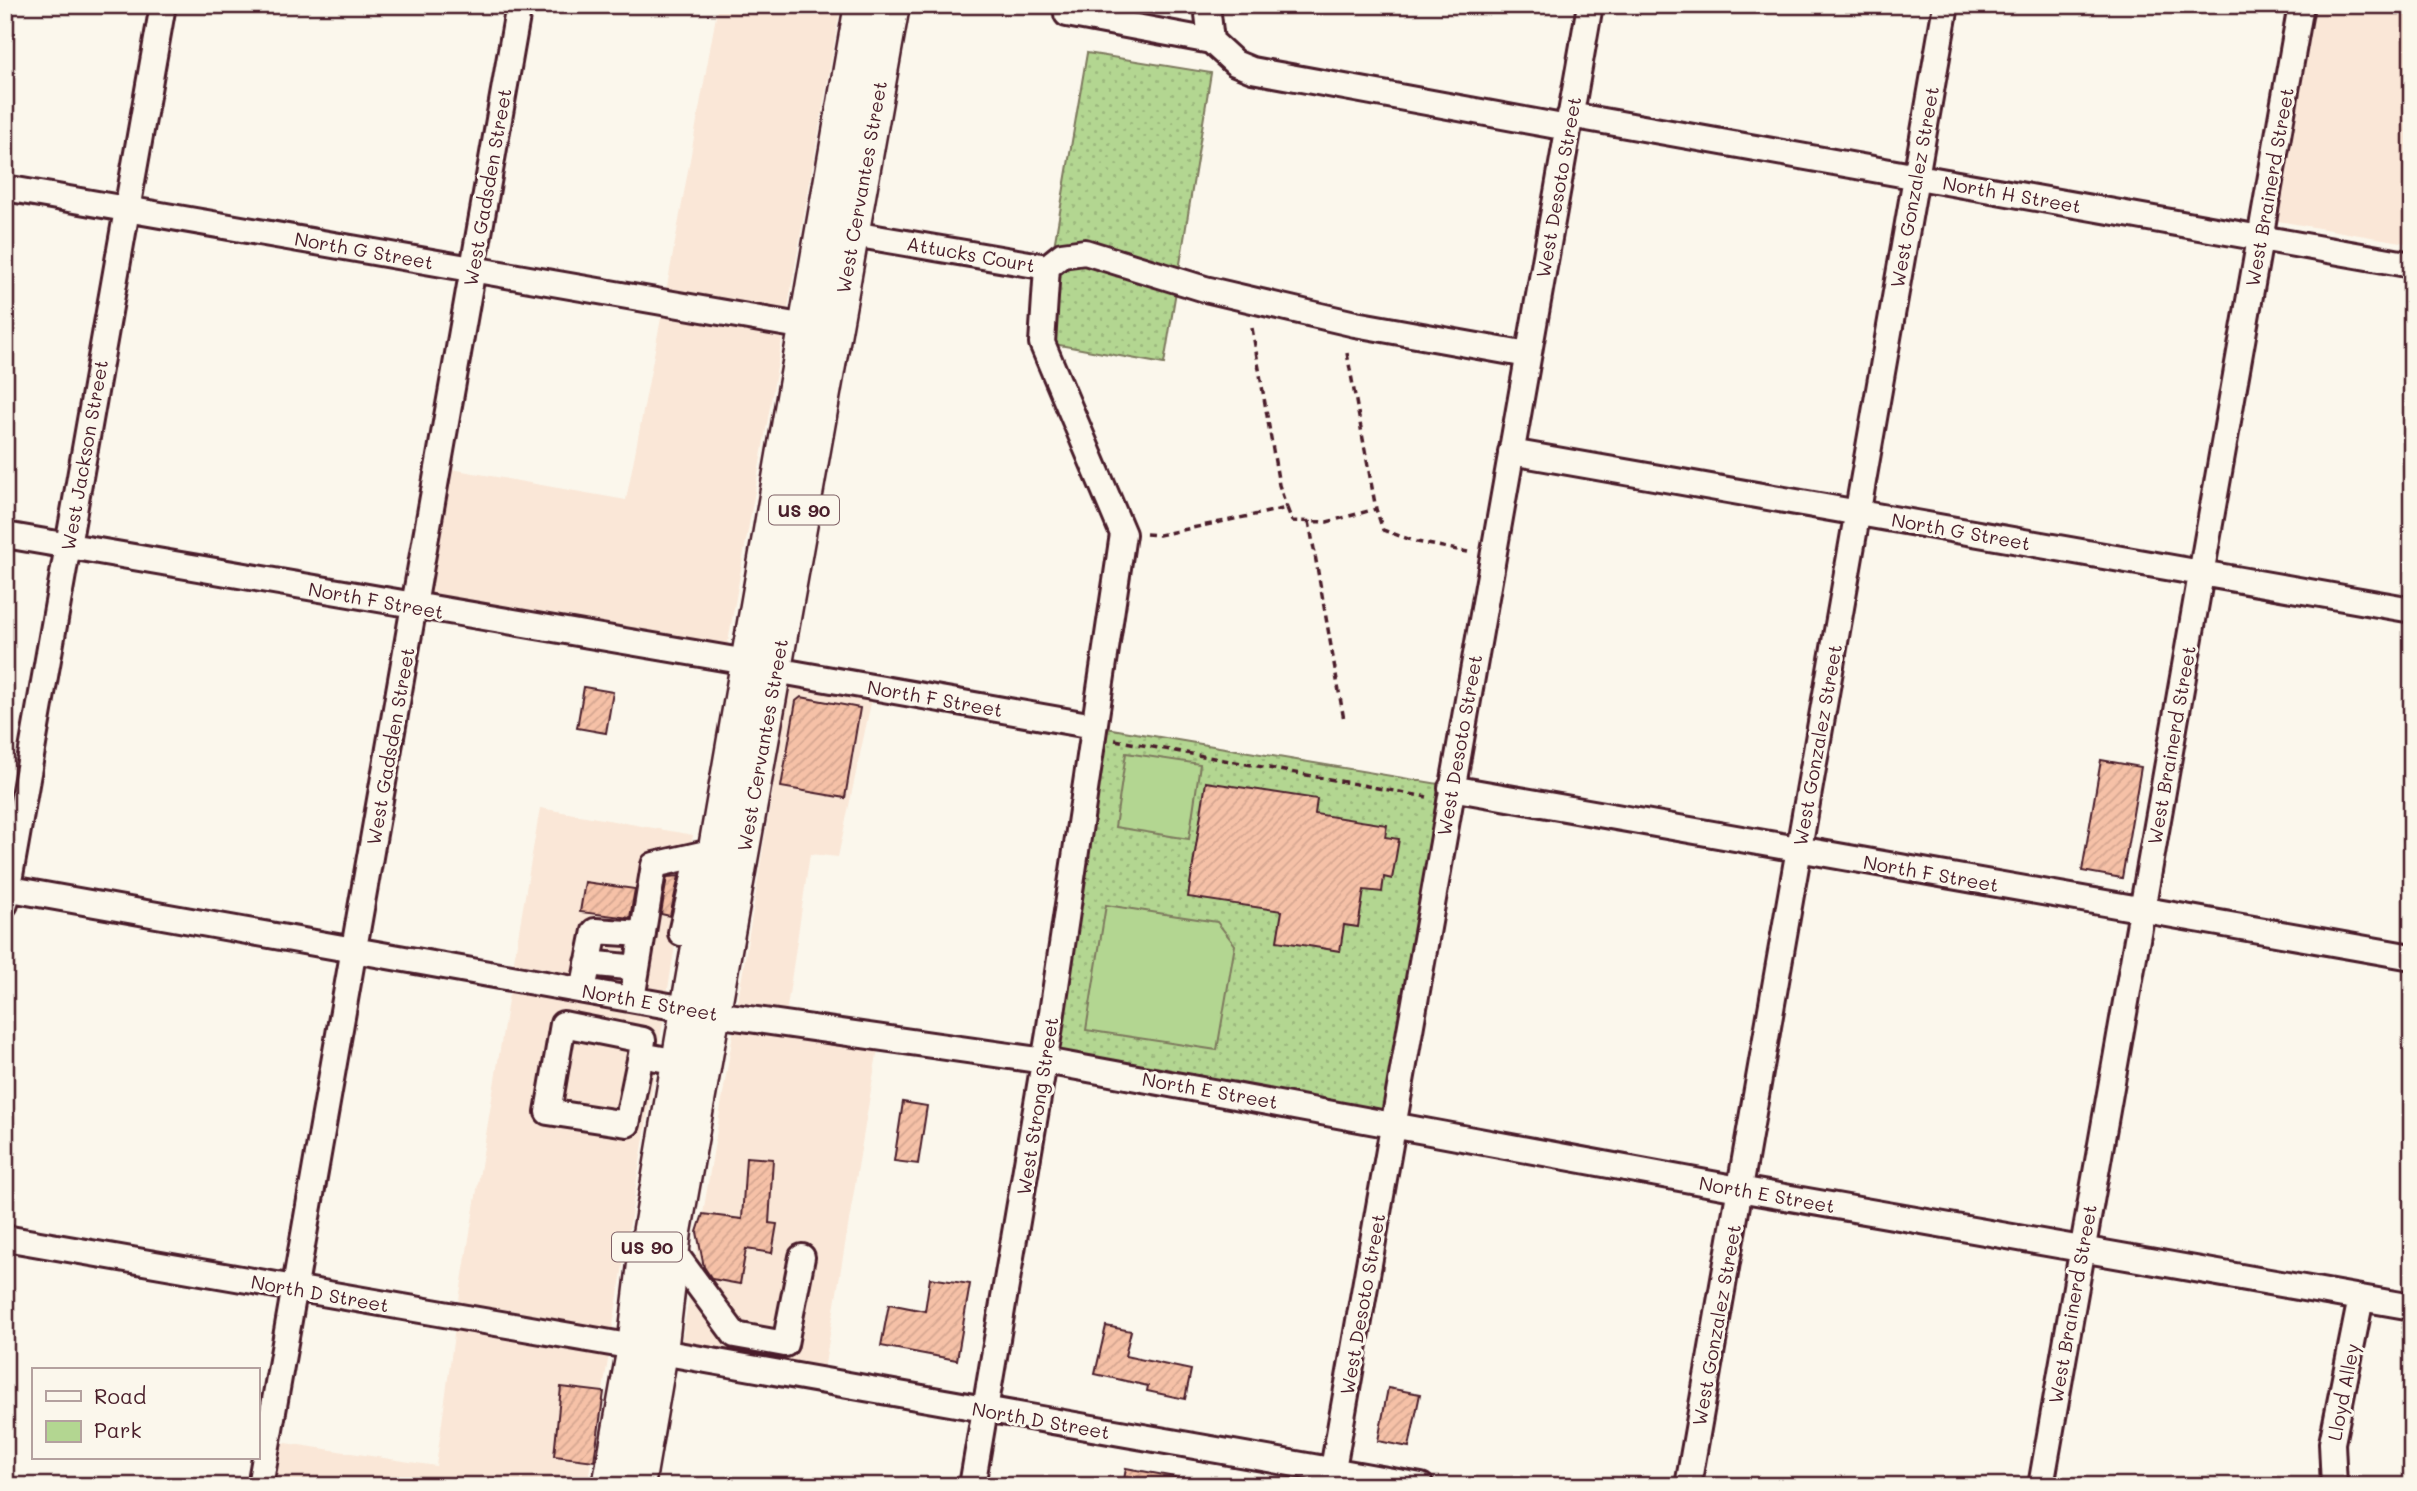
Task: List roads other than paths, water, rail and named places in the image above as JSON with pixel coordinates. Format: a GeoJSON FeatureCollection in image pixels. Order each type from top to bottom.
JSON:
{"type":"FeatureCollection","features":[{"type":"Feature","properties":{"kind":"main road","name":"West Cervantes Street"},"geometry":{"type":"LineString","coordinates":[[609,1486],[673,1251],[701,1012],[761,666],[806,327],[861,5]]}},
{"type":"Feature","properties":{"kind":"main road","name":"West Cervantes Street"},"geometry":{"type":"LineString","coordinates":[[638,1486],[648,1350],[644,1264],[678,1062],[701,1012],[691,935],[707,853],[806,502],[893,5]]}},
{"type":"Feature","properties":{"kind":"main road"},"geometry":{"type":"LineString","coordinates":[[852,58],[861,86],[860,111],[842,212],[845,224],[853,234]]}},
{"type":"Feature","properties":{"kind":"main road"},"geometry":{"type":"LineString","coordinates":[[806,327],[817,334],[821,346],[801,459],[806,502]]}},
{"type":"Feature","properties":{"kind":"street","name":"West Jackson Street"},"geometry":{"type":"LineString","coordinates":[[6,894],[163,5]]}},
{"type":"Feature","properties":{"kind":"street","name":"West Gadsden Street"},"geometry":{"type":"LineString","coordinates":[[260,1486],[519,5]]}},
{"type":"Feature","properties":{"kind":"street"},"geometry":{"type":"LineString","coordinates":[[1067,14],[1211,41],[1207,5]]}},
{"type":"Feature","properties":{"kind":"street","name":"West Desoto Street"},"geometry":{"type":"LineString","coordinates":[[1331,1478],[1590,5]]}},
{"type":"Feature","properties":{"kind":"street","name":"West Gonzalez Street"},"geometry":{"type":"LineString","coordinates":[[1688,1486],[1946,5]]}},
{"type":"Feature","properties":{"kind":"street","name":"West Brainerd Street"},"geometry":{"type":"LineString","coordinates":[[2040,1486],[2301,5]]}},
{"type":"Feature","properties":{"kind":"street","name":"North H Street"},"geometry":{"type":"LineString","coordinates":[[1211,41],[1235,63],[1252,70],[1916,177],[2412,265]]}},
{"type":"Feature","properties":{"kind":"street","name":"North G Street"},"geometry":{"type":"LineString","coordinates":[[5,188],[806,327]]}},
{"type":"Feature","properties":{"kind":"street","name":"Attucks Court"},"geometry":{"type":"LineString","coordinates":[[853,234],[1047,267],[1062,255],[1085,252],[1205,289],[1355,324],[1528,355]]}},
{"type":"Feature","properties":{"kind":"street","name":"West Strong Street"},"geometry":{"type":"LineString","coordinates":[[972,1486],[1045,1061],[1123,534],[1042,344],[1047,267]]}},
{"type":"Feature","properties":{"kind":"street","name":"North G Street"},"geometry":{"type":"LineString","coordinates":[[1511,452],[2412,610]]}},
{"type":"Feature","properties":{"kind":"street","name":"North F Street"},"geometry":{"type":"LineString","coordinates":[[5,535],[761,666],[1093,731]]}},
{"type":"Feature","properties":{"kind":"street","name":"North F Street"},"geometry":{"type":"LineString","coordinates":[[1450,794],[1799,849],[2412,957]]}},
{"type":"Feature","properties":{"kind":"street"},"geometry":{"type":"LineString","coordinates":[[611,1034],[637,968],[654,865],[707,853]]}},
{"type":"Feature","properties":{"kind":"street","name":"North E Street"},"geometry":{"type":"LineString","coordinates":[[6,894],[354,948],[701,1012],[1045,1061],[1395,1123],[1739,1189],[2412,1307]]}},
{"type":"Feature","properties":{"kind":"street"},"geometry":{"type":"LineString","coordinates":[[583,990],[595,931],[644,930],[691,935]]}},
{"type":"Feature","properties":{"kind":"street"},"geometry":{"type":"LineString","coordinates":[[588,963],[637,968]]}},
{"type":"Feature","properties":{"kind":"street"},"geometry":{"type":"LineString","coordinates":[[563,1024],[643,1040],[640,1055],[627,1124],[548,1112],[563,1024]]}},
{"type":"Feature","properties":{"kind":"street"},"geometry":{"type":"LineString","coordinates":[[640,1055],[678,1062]]}},
{"type":"Feature","properties":{"kind":"street","name":"North D Street"},"geometry":{"type":"LineString","coordinates":[[5,1238],[986,1410],[1331,1478],[1421,1486]]}},
{"type":"Feature","properties":{"kind":"street"},"geometry":{"type":"LineString","coordinates":[[673,1251],[735,1335],[785,1344],[802,1257]]}},
{"type":"Feature","properties":{"kind":"street","name":"Lloyd Alley"},"geometry":{"type":"LineString","coordinates":[[2334,1486],[2332,1443],[2361,1298]]}},
{"type":"Feature","properties":{"kind":"street"},"geometry":{"type":"LineString","coordinates":[[752,1368],[757,1339]]}}]}
